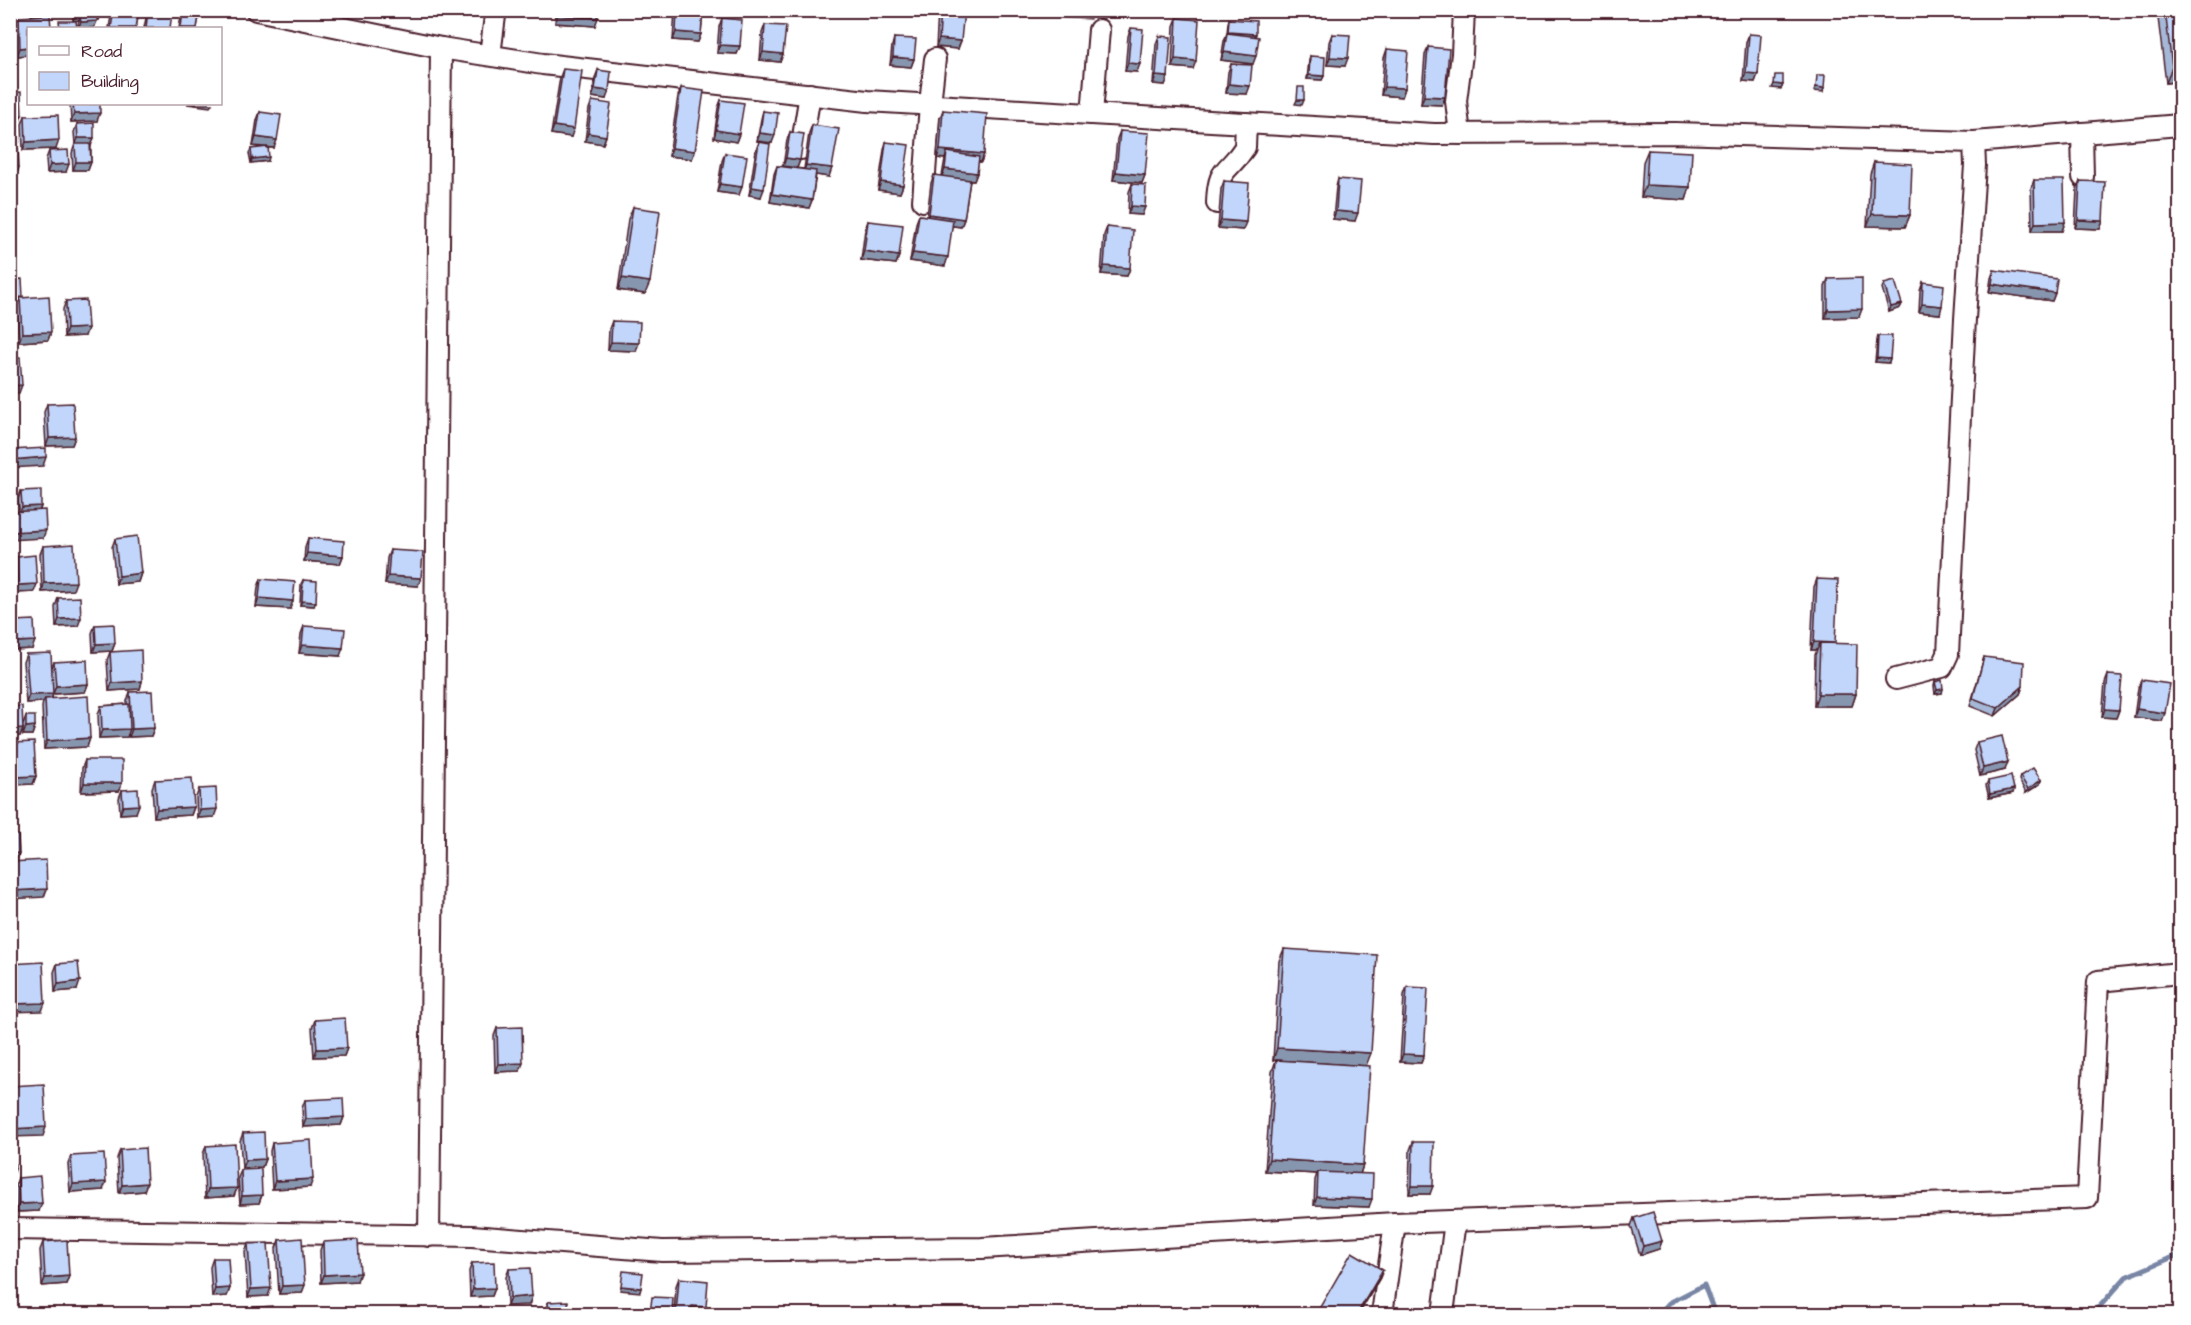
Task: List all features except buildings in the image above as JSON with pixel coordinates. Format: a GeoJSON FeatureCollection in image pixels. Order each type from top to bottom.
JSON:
{"type":"FeatureCollection","features":[{"type":"Feature","properties":{"kind":"street"},"geometry":{"type":"LineString","coordinates":[[256,10],[441,48],[543,64],[867,101],[1460,134],[1675,133],[1974,142],[2181,125]]}},
{"type":"Feature","properties":{"kind":"street"},"geometry":{"type":"LineString","coordinates":[[1460,134],[1456,101],[1462,54],[1464,10]]}},
{"type":"Feature","properties":{"kind":"street"},"geometry":{"type":"LineString","coordinates":[[490,55],[495,16]]}},
{"type":"Feature","properties":{"kind":"street"},"geometry":{"type":"LineString","coordinates":[[1092,114],[1099,30]]}},
{"type":"Feature","properties":{"kind":"street"},"geometry":{"type":"LineString","coordinates":[[429,1236],[441,48]]}},
{"type":"Feature","properties":{"kind":"street"},"geometry":{"type":"LineString","coordinates":[[923,201],[935,59]]}},
{"type":"Feature","properties":{"kind":"street"},"geometry":{"type":"LineString","coordinates":[[801,149],[810,94]]}},
{"type":"Feature","properties":{"kind":"street"},"geometry":{"type":"LineString","coordinates":[[1217,203],[1219,180],[1245,147],[1246,123]]}},
{"type":"Feature","properties":{"kind":"street"},"geometry":{"type":"LineString","coordinates":[[2082,133],[2083,177]]}},
{"type":"Feature","properties":{"kind":"street"},"geometry":{"type":"LineString","coordinates":[[1896,679],[1942,667],[1948,654],[1975,165],[1974,142]]}},
{"type":"Feature","properties":{"kind":"street"},"geometry":{"type":"LineString","coordinates":[[10,1229],[472,1236],[662,1251],[971,1248],[1395,1223],[2087,1198],[2098,981],[2181,973]]}},
{"type":"Feature","properties":{"kind":"street"},"geometry":{"type":"LineString","coordinates":[[1443,1314],[1455,1221]]}},
{"type":"Feature","properties":{"kind":"street"},"geometry":{"type":"LineString","coordinates":[[1382,1314],[1395,1223]]}},
{"type":"Feature","properties":{"kind":"waterway"},"geometry":{"type":"LineString","coordinates":[[2093,1314],[2126,1277],[2180,1254]]}},
{"type":"Feature","properties":{"kind":"waterway"},"geometry":{"type":"LineString","coordinates":[[1659,1314],[1669,1303],[1704,1285],[1715,1314]]}}]}
